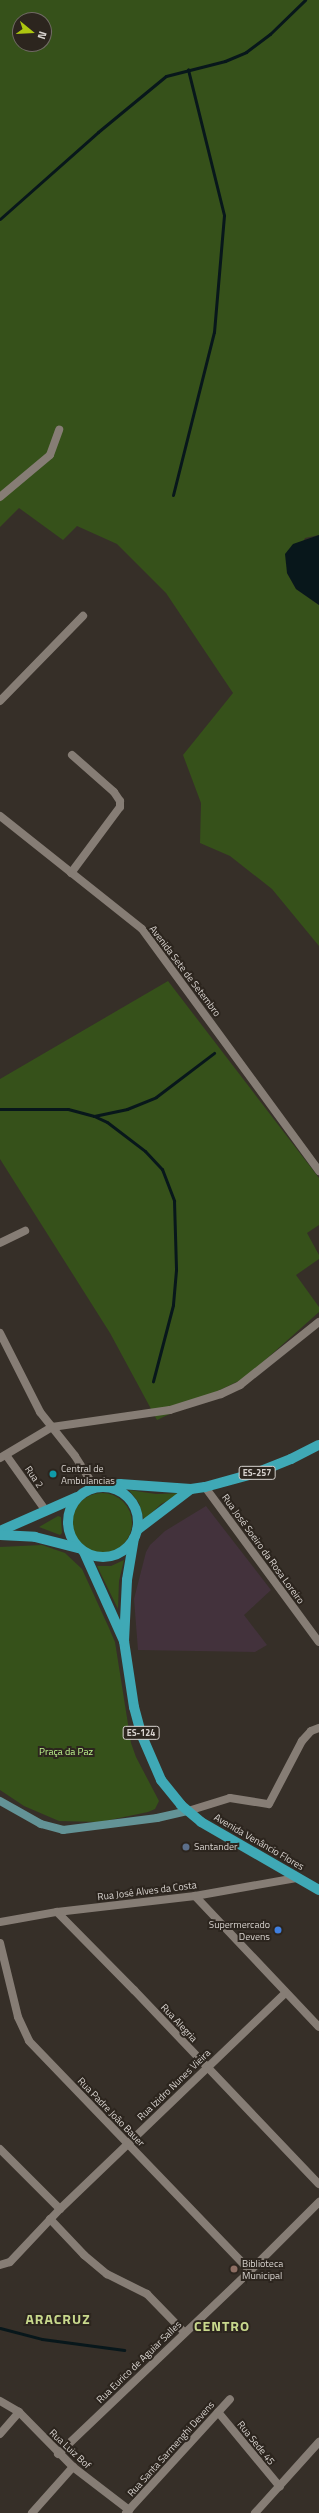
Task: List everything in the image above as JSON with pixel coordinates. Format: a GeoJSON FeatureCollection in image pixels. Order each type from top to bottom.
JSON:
{"type":"FeatureCollection","features":[{"type":"Feature","properties":{"kind":"main road","name":"ES-257"},"geometry":{"type":"LineString","coordinates":[[98,1488],[120,1484],[191,1489],[205,1487],[256,1473],[291,1459],[319,1445]]}},
{"type":"Feature","properties":{"kind":"main road"},"geometry":{"type":"LineString","coordinates":[[0,1531],[98,1488],[115,1490],[132,1503],[137,1516],[135,1534],[128,1546],[112,1556],[97,1557],[81,1550],[35,1537],[0,1535]]}},
{"type":"Feature","properties":{"kind":"main road","name":"ES-257"},"geometry":{"type":"LineString","coordinates":[[135,1534],[191,1489]]}},
{"type":"Feature","properties":{"kind":"main road"},"geometry":{"type":"LineString","coordinates":[[79,1497],[71,1508],[68,1522],[71,1536],[81,1550]]}},
{"type":"Feature","properties":{"kind":"main road","name":"ES-124"},"geometry":{"type":"LineString","coordinates":[[135,1534],[127,1580],[124,1641],[134,1707],[142,1736],[161,1780],[168,1791],[188,1811]]}},
{"type":"Feature","properties":{"kind":"main road","name":"ES-124"},"geometry":{"type":"LineString","coordinates":[[81,1550],[124,1641]]}},
{"type":"Feature","properties":{"kind":"main road","name":"Avenida Venâncio Flores"},"geometry":{"type":"LineString","coordinates":[[188,1811],[224,1836],[319,1890]]}},
{"type":"Feature","properties":{"kind":"street"},"geometry":{"type":"LineString","coordinates":[[0,497],[50,455],[59,430]]}},
{"type":"Feature","properties":{"kind":"street"},"geometry":{"type":"LineString","coordinates":[[0,701],[83,616]]}},
{"type":"Feature","properties":{"kind":"street"},"geometry":{"type":"LineString","coordinates":[[71,873],[120,807],[120,801],[114,792],[72,755]]}},
{"type":"Feature","properties":{"kind":"street","name":"Avenida Sete de Setembro"},"geometry":{"type":"LineString","coordinates":[[0,816],[71,873],[128,916],[154,943],[319,1171]]}},
{"type":"Feature","properties":{"kind":"street"},"geometry":{"type":"LineString","coordinates":[[0,1243],[25,1231]]}},
{"type":"Feature","properties":{"kind":"street"},"geometry":{"type":"LineString","coordinates":[[3,1457],[52,1427],[170,1410],[221,1394],[240,1385],[319,1322]]}},
{"type":"Feature","properties":{"kind":"street"},"geometry":{"type":"LineString","coordinates":[[0,1333],[40,1412],[98,1488]]}},
{"type":"Feature","properties":{"kind":"street","name":"Rua 2"},"geometry":{"type":"LineString","coordinates":[[3,1457],[46,1511]]}},
{"type":"Feature","properties":{"kind":"street","name":"Rua José Soeiro da Rosa Loreiro"},"geometry":{"type":"LineString","coordinates":[[205,1487],[319,1642]]}},
{"type":"Feature","properties":{"kind":"street"},"geometry":{"type":"LineString","coordinates":[[0,1801],[41,1824],[63,1830],[149,1819],[188,1811],[230,1798],[269,1804],[302,1741],[310,1731],[319,1728]]}},
{"type":"Feature","properties":{"kind":"street","name":"Rua José Alves da Costa"},"geometry":{"type":"LineString","coordinates":[[0,1922],[56,1912],[195,1896],[296,1878]]}},
{"type":"Feature","properties":{"kind":"street"},"geometry":{"type":"LineString","coordinates":[[195,1896],[285,1993],[319,2027]]}},
{"type":"Feature","properties":{"kind":"street","name":"Rua Alegria"},"geometry":{"type":"LineString","coordinates":[[56,1912],[134,1990],[319,2184]]}},
{"type":"Feature","properties":{"kind":"street","name":"Rua Padre João Bauer"},"geometry":{"type":"LineString","coordinates":[[0,1943],[18,2016],[29,2041],[250,2271]]}},
{"type":"Feature","properties":{"kind":"street","name":"Rua Izidro Nunes Vieira"},"geometry":{"type":"LineString","coordinates":[[0,2265],[10,2262],[60,2209],[206,2067],[285,1993]]}},
{"type":"Feature","properties":{"kind":"street"},"geometry":{"type":"LineString","coordinates":[[0,2149],[60,2209]]}},
{"type":"Feature","properties":{"kind":"street","name":"Rua Eurico de Aguiar Salles"},"geometry":{"type":"LineString","coordinates":[[58,2454],[184,2332],[250,2271],[319,2202]]}},
{"type":"Feature","properties":{"kind":"street"},"geometry":{"type":"LineString","coordinates":[[50,2219],[84,2255],[108,2274],[147,2294],[184,2332]]}},
{"type":"Feature","properties":{"kind":"street","name":"Rua Santa Sarmenghi Devens"},"geometry":{"type":"LineString","coordinates":[[128,2511],[230,2399]]}},
{"type":"Feature","properties":{"kind":"street","name":"Rua Luiz Bof"},"geometry":{"type":"LineString","coordinates":[[0,2401],[19,2412],[58,2454],[128,2511]]}},
{"type":"Feature","properties":{"kind":"street"},"geometry":{"type":"LineString","coordinates":[[0,2434],[19,2412]]}},
{"type":"Feature","properties":{"kind":"street","name":"Rua Sede 45"},"geometry":{"type":"LineString","coordinates":[[218,2412],[280,2487]]}},
{"type":"Feature","properties":{"kind":"street"},"geometry":{"type":"LineString","coordinates":[[255,2513],[319,2442]]}},
{"type":"Feature","properties":{"kind":"street"},"geometry":{"type":"LineString","coordinates":[[32,2513],[73,2467]]}},
{"type":"Feature","properties":{"kind":"shaded area"},"geometry":{"type":"Polygon","coordinates":[[[319,535],[319,605],[296,589],[287,573],[285,554],[293,544],[319,535]]]}},
{"type":"Feature","properties":{"kind":"shaded area"},"geometry":{"type":"Polygon","coordinates":[[[206,1506],[271,1590],[244,1615],[267,1645],[255,1652],[138,1650],[134,1599],[146,1552],[150,1545],[165,1531],[206,1506]]]}},
{"type":"Feature","properties":{"kind":"green space"},"geometry":{"type":"Polygon","coordinates":[[[0,0],[319,0],[319,535],[305,538],[287,573],[296,589],[319,605],[319,946],[272,889],[230,856],[200,843],[201,803],[183,755],[233,693],[166,593],[117,544],[77,526],[63,540],[19,508],[0,527],[0,0]]]}},
{"type":"Feature","properties":{"kind":"green space"},"geometry":{"type":"Polygon","coordinates":[[[168,981],[319,1178],[319,1225],[307,1233],[319,1255],[319,1259],[296,1275],[319,1307],[319,1312],[245,1378],[157,1420],[110,1333],[0,1159],[0,1079],[168,981]]]}},
{"type":"Feature","properties":{"kind":"green space"},"geometry":{"type":"Polygon","coordinates":[[[129,1490],[156,1494],[183,1493],[161,1504],[144,1520],[139,1503],[129,1490]]]}},
{"type":"Feature","properties":{"kind":"green space"},"geometry":{"type":"Polygon","coordinates":[[[102,1493],[119,1498],[127,1506],[132,1523],[127,1540],[119,1548],[102,1553],[85,1548],[77,1540],[72,1523],[77,1506],[85,1498],[102,1493]]]}},
{"type":"Feature","properties":{"kind":"green space"},"geometry":{"type":"Polygon","coordinates":[[[58,1516],[61,1517],[62,1533],[60,1535],[39,1527],[58,1516]]]}},
{"type":"Feature","properties":{"kind":"green space","name":"Praça da Paz"},"geometry":{"type":"Polygon","coordinates":[[[42,1545],[65,1553],[82,1569],[115,1642],[131,1743],[136,1757],[159,1801],[155,1809],[148,1812],[100,1822],[59,1821],[24,1806],[0,1790],[0,1547],[42,1545]]]}},
{"type":"Feature","properties":{"kind":"green space"},"geometry":{"type":"Polygon","coordinates":[[[124,1560],[119,1581],[118,1609],[97,1566],[111,1566],[124,1560]]]}},
{"type":"Feature","properties":{"kind":"waterway"},"geometry":{"type":"LineString","coordinates":[[0,219],[98,132],[166,76],[225,61],[246,52],[270,34],[305,0]]}},
{"type":"Feature","properties":{"kind":"waterway"},"geometry":{"type":"LineString","coordinates":[[173,495],[214,332],[224,215],[188,69]]}},
{"type":"Feature","properties":{"kind":"waterway"},"geometry":{"type":"LineString","coordinates":[[94,1116],[127,1109],[156,1097],[214,1053]]}},
{"type":"Feature","properties":{"kind":"waterway"},"geometry":{"type":"LineString","coordinates":[[0,1109],[68,1109],[94,1116],[107,1122],[145,1151],[162,1169],[174,1201],[176,1270],[173,1305],[153,1381]]}},
{"type":"Feature","properties":{"kind":"waterway"},"geometry":{"type":"LineString","coordinates":[[0,2328],[42,2339],[124,2350]]}},
{"type":"Feature","properties":{"kind":"place","name":"Central de Ambulancias"},"geometry":{"type":"Point","coordinates":[53,1474]}},
{"type":"Feature","properties":{"kind":"place","name":"Santander"},"geometry":{"type":"Point","coordinates":[186,1847]}},
{"type":"Feature","properties":{"kind":"place","name":"Supermercado Devens"},"geometry":{"type":"Point","coordinates":[278,1930]}},
{"type":"Feature","properties":{"kind":"place","name":"Biblioteca Municipal"},"geometry":{"type":"Point","coordinates":[234,2269]}},
{"type":"Feature","properties":{"kind":"district","name":"ARACRUZ"},"geometry":{"type":"Point","coordinates":[58,2319]}},
{"type":"Feature","properties":{"kind":"district","name":"CENTRO"},"geometry":{"type":"Point","coordinates":[222,2326]}}]}
